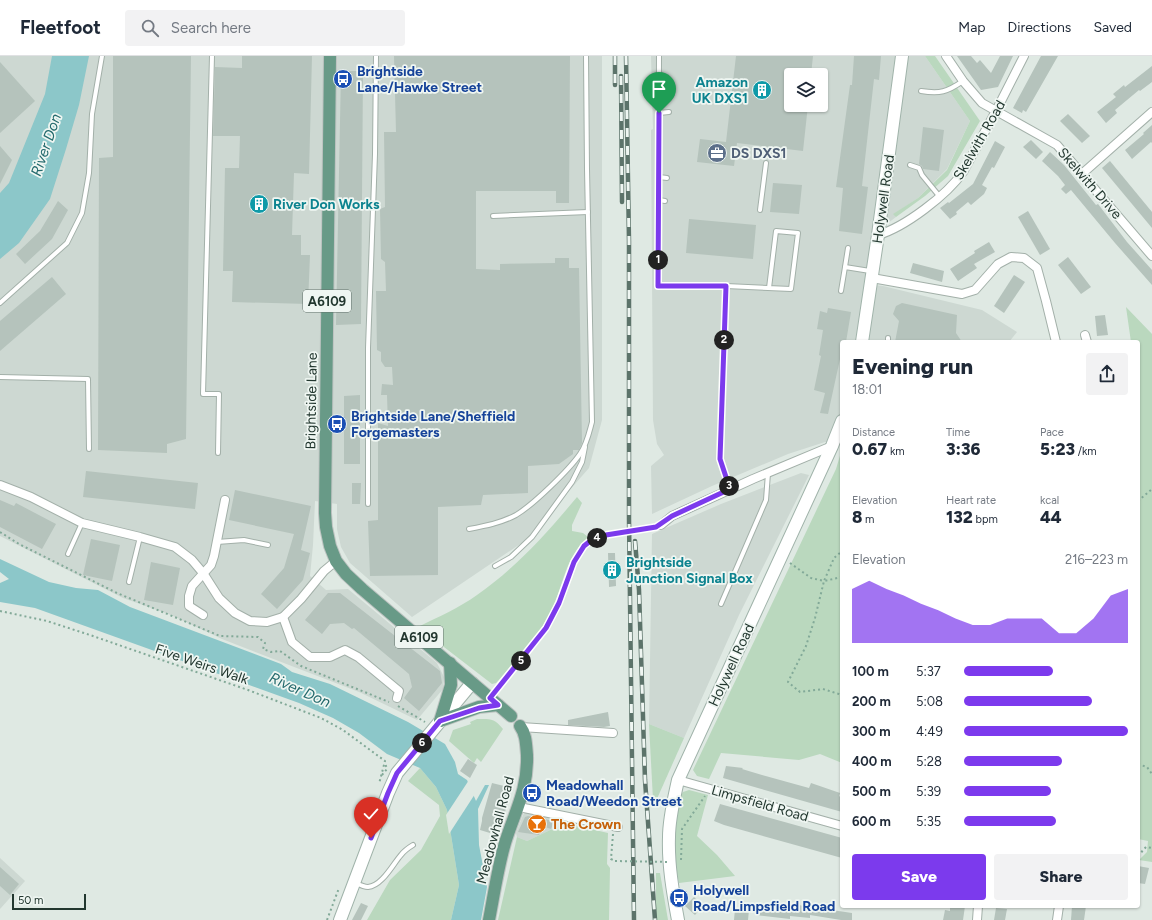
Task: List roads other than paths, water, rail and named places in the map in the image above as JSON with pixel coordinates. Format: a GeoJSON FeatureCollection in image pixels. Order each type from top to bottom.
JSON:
{"type":"FeatureCollection","features":[{"type":"Feature","properties":{"kind":"main road","name":"Brightside Lane"},"geometry":{"type":"LineString","coordinates":[[330,56],[325,517],[330,546],[336,561],[362,589],[472,683]]}},
{"type":"Feature","properties":{"kind":"main road","name":"Holywell Road"},"geometry":{"type":"LineString","coordinates":[[862,340],[902,56]]}},
{"type":"Feature","properties":{"kind":"main road","name":"Holywell Road"},"geometry":{"type":"LineString","coordinates":[[678,920],[675,863],[668,836],[678,780],[840,426]]}},
{"type":"Feature","properties":{"kind":"main road"},"geometry":{"type":"LineString","coordinates":[[434,725],[451,685],[450,663]]}},
{"type":"Feature","properties":{"kind":"main road"},"geometry":{"type":"LineString","coordinates":[[340,920],[397,773],[434,725],[472,683]]}},
{"type":"Feature","properties":{"kind":"main road","name":"A6109"},"geometry":{"type":"LineString","coordinates":[[472,683],[511,716]]}},
{"type":"Feature","properties":{"kind":"main road"},"geometry":{"type":"LineString","coordinates":[[434,725],[494,701]]}},
{"type":"Feature","properties":{"kind":"main road","name":"Meadowhall Road"},"geometry":{"type":"LineString","coordinates":[[489,920],[505,843],[524,790],[527,763],[526,739],[520,726]]}},
{"type":"Feature","properties":{"kind":"street","name":"Skelwith Drive"},"geometry":{"type":"LineString","coordinates":[[946,56],[982,103],[1057,144],[1152,256]]}},
{"type":"Feature","properties":{"kind":"street","name":"Skelwith Road"},"geometry":{"type":"LineString","coordinates":[[878,235],[888,232],[904,222],[940,197],[957,181],[996,111],[1024,56]]}},
{"type":"Feature","properties":{"kind":"street"},"geometry":{"type":"LineString","coordinates":[[1083,173],[1152,112]]}},
{"type":"Feature","properties":{"kind":"street"},"geometry":{"type":"LineString","coordinates":[[872,274],[962,294],[975,290],[998,264],[1011,257],[1024,258],[1037,268],[1056,340]]}},
{"type":"Feature","properties":{"kind":"street"},"geometry":{"type":"LineString","coordinates":[[660,525],[672,516],[730,489],[832,446]]}},
{"type":"Feature","properties":{"kind":"street"},"geometry":{"type":"LineString","coordinates":[[0,485],[31,498],[82,523],[175,547],[192,560],[219,598],[235,613],[250,621],[267,622],[283,617],[301,599],[324,571],[336,561]]}},
{"type":"Feature","properties":{"kind":"street"},"geometry":{"type":"LineString","coordinates":[[203,614],[189,606],[188,596],[192,586],[211,565],[225,500]]}},
{"type":"Feature","properties":{"kind":"street"},"geometry":{"type":"LineString","coordinates":[[283,617],[292,642],[310,658],[330,657],[345,650],[358,657],[399,691],[397,698]]}},
{"type":"Feature","properties":{"kind":"street"},"geometry":{"type":"LineString","coordinates":[[520,726],[613,734]]}},
{"type":"Feature","properties":{"kind":"street","name":"Limpsfield Road"},"geometry":{"type":"LineString","coordinates":[[678,780],[840,825]]}},
{"type":"Feature","properties":{"kind":"street"},"geometry":{"type":"LineString","coordinates":[[519,807],[615,829]]}},
{"type":"Feature","properties":{"kind":"street"},"geometry":{"type":"LineString","coordinates":[[977,920],[978,908]]}},
{"type":"Feature","properties":{"kind":"street"},"geometry":{"type":"LineString","coordinates":[[1057,920],[1059,908]]}},
{"type":"Feature","properties":{"kind":"lane"},"geometry":{"type":"LineString","coordinates":[[0,303],[67,243],[82,212],[89,174],[92,114],[102,56]]}},
{"type":"Feature","properties":{"kind":"lane"},"geometry":{"type":"LineString","coordinates":[[212,56],[203,394],[218,394],[218,454]]}},
{"type":"Feature","properties":{"kind":"lane"},"geometry":{"type":"LineString","coordinates":[[368,504],[368,348],[376,56]]}},
{"type":"Feature","properties":{"kind":"lane"},"geometry":{"type":"LineString","coordinates":[[495,566],[511,557],[522,548],[532,537],[572,482],[582,462],[592,422],[586,56]]}},
{"type":"Feature","properties":{"kind":"lane"},"geometry":{"type":"LineString","coordinates":[[659,56],[658,286],[726,286],[769,288],[791,289],[798,232],[776,231],[769,288]]}},
{"type":"Feature","properties":{"kind":"lane"},"geometry":{"type":"LineString","coordinates":[[921,91],[934,93],[942,92],[951,89],[964,81]]}},
{"type":"Feature","properties":{"kind":"lane"},"geometry":{"type":"LineString","coordinates":[[659,113],[669,112]]}},
{"type":"Feature","properties":{"kind":"lane"},"geometry":{"type":"LineString","coordinates":[[760,210],[766,163]]}},
{"type":"Feature","properties":{"kind":"lane"},"geometry":{"type":"LineString","coordinates":[[910,165],[919,168],[922,175],[940,197]]}},
{"type":"Feature","properties":{"kind":"lane"},"geometry":{"type":"LineString","coordinates":[[659,177],[667,178]]}},
{"type":"Feature","properties":{"kind":"lane"},"geometry":{"type":"LineString","coordinates":[[659,200],[665,201]]}},
{"type":"Feature","properties":{"kind":"lane"},"geometry":{"type":"LineString","coordinates":[[493,216],[588,212]]}},
{"type":"Feature","properties":{"kind":"lane"},"geometry":{"type":"LineString","coordinates":[[841,291],[848,248]]}},
{"type":"Feature","properties":{"kind":"lane"},"geometry":{"type":"LineString","coordinates":[[845,267],[872,274]]}},
{"type":"Feature","properties":{"kind":"lane"},"geometry":{"type":"LineString","coordinates":[[726,286],[720,459],[730,489]]}},
{"type":"Feature","properties":{"kind":"lane"},"geometry":{"type":"LineString","coordinates":[[0,377],[88,379],[89,449]]}},
{"type":"Feature","properties":{"kind":"lane"},"geometry":{"type":"LineString","coordinates":[[469,529],[496,524],[516,515],[559,478],[580,454],[587,440]]}},
{"type":"Feature","properties":{"kind":"lane"},"geometry":{"type":"LineString","coordinates":[[720,604],[766,500],[768,473]]}},
{"type":"Feature","properties":{"kind":"lane"},"geometry":{"type":"LineString","coordinates":[[68,554],[82,523]]}},
{"type":"Feature","properties":{"kind":"lane"},"geometry":{"type":"LineString","coordinates":[[129,582],[140,537]]}},
{"type":"Feature","properties":{"kind":"lane"},"geometry":{"type":"LineString","coordinates":[[217,542],[244,540],[268,545]]}},
{"type":"Feature","properties":{"kind":"lane"},"geometry":{"type":"LineString","coordinates":[[354,882],[365,887],[375,885],[389,871],[401,854],[413,845]]}},
{"type":"Feature","properties":{"kind":"water","name":"River Don"},"geometry":{"type":"Polygon","coordinates":[[[52,56],[89,56],[79,105],[50,199],[19,243],[0,259],[0,193],[9,183],[45,94],[52,56]]]}},
{"type":"Feature","properties":{"kind":"water","name":"River Don"},"geometry":{"type":"Polygon","coordinates":[[[0,559],[49,582],[76,588],[98,590],[130,607],[281,664],[292,672],[330,684],[408,722],[445,744],[455,762],[458,774],[467,780],[476,801],[485,785],[489,785],[478,809],[479,845],[487,887],[481,920],[451,920],[459,885],[447,810],[436,787],[420,768],[387,754],[359,733],[333,718],[299,703],[35,608],[0,602],[0,583],[9,579],[0,572],[0,559]]]}},
{"type":"Feature","properties":{"kind":"railway"},"geometry":{"type":"LineString","coordinates":[[615,56],[615,85]]}},
{"type":"Feature","properties":{"kind":"railway"},"geometry":{"type":"LineString","coordinates":[[626,56],[629,241],[629,519],[634,920]]}},
{"type":"Feature","properties":{"kind":"railway"},"geometry":{"type":"LineString","coordinates":[[621,76],[622,202]]}},
{"type":"Feature","properties":{"kind":"railway"},"geometry":{"type":"LineString","coordinates":[[635,541],[639,590],[645,780],[655,920]]}},
{"type":"Feature","properties":{"kind":"place","name":"Brightside Lane/Hawke Street"},"geometry":{"type":"Point","coordinates":[343,79]}},
{"type":"Feature","properties":{"kind":"place","name":"Amazon UK DXS1"},"geometry":{"type":"Point","coordinates":[762,90]}},
{"type":"Feature","properties":{"kind":"place","name":"DS DXS1"},"geometry":{"type":"Point","coordinates":[717,153]}},
{"type":"Feature","properties":{"kind":"place","name":"River Don Works"},"geometry":{"type":"Point","coordinates":[259,204]}},
{"type":"Feature","properties":{"kind":"place","name":"Brightside Lane/Sheffield Forgemasters"},"geometry":{"type":"Point","coordinates":[337,424]}},
{"type":"Feature","properties":{"kind":"place","name":"Brightside Junction Signal Box"},"geometry":{"type":"Point","coordinates":[612,570]}},
{"type":"Feature","properties":{"kind":"place","name":"Meadowhall Road/Weedon Street"},"geometry":{"type":"Point","coordinates":[532,793]}},
{"type":"Feature","properties":{"kind":"place","name":"The Crown"},"geometry":{"type":"Point","coordinates":[537,824]}},
{"type":"Feature","properties":{"kind":"place","name":"Holywell Road/Limpsfield Road"},"geometry":{"type":"Point","coordinates":[679,898]}}]}
